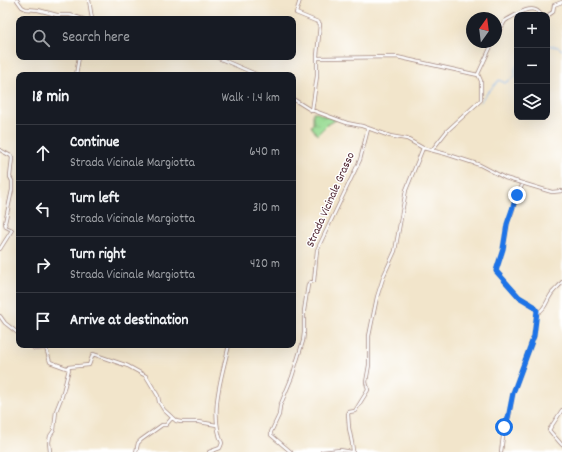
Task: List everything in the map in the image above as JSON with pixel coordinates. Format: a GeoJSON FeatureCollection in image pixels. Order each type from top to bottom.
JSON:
{"type":"FeatureCollection","features":[{"type":"Feature","properties":{"kind":"street"},"geometry":{"type":"LineString","coordinates":[[17,0],[22,7],[26,9],[73,16]]}},
{"type":"Feature","properties":{"kind":"street"},"geometry":{"type":"LineString","coordinates":[[89,0],[92,16]]}},
{"type":"Feature","properties":{"kind":"street"},"geometry":{"type":"LineString","coordinates":[[300,0],[296,13],[320,24],[317,76],[312,110]]}},
{"type":"Feature","properties":{"kind":"street"},"geometry":{"type":"LineString","coordinates":[[550,14],[553,12],[554,5],[562,2]]}},
{"type":"Feature","properties":{"kind":"street"},"geometry":{"type":"LineString","coordinates":[[524,12],[533,9],[539,12]]}},
{"type":"Feature","properties":{"kind":"street"},"geometry":{"type":"LineString","coordinates":[[502,27],[506,20],[514,16]]}},
{"type":"Feature","properties":{"kind":"street"},"geometry":{"type":"LineString","coordinates":[[478,75],[490,48]]}},
{"type":"Feature","properties":{"kind":"street"},"geometry":{"type":"LineString","coordinates":[[317,58],[397,57],[478,75],[482,81],[481,100],[447,130],[432,150]]}},
{"type":"Feature","properties":{"kind":"street"},"geometry":{"type":"LineString","coordinates":[[76,72],[78,60]]}},
{"type":"Feature","properties":{"kind":"street"},"geometry":{"type":"LineString","coordinates":[[223,60],[250,72]]}},
{"type":"Feature","properties":{"kind":"street"},"geometry":{"type":"LineString","coordinates":[[296,101],[312,110],[347,124],[360,126],[390,136],[407,139],[423,148],[480,165],[505,178],[552,192],[562,191]]}},
{"type":"Feature","properties":{"kind":"street","name":"Strada Vicinale Grasso"},"geometry":{"type":"LineString","coordinates":[[291,452],[270,435],[279,415],[280,406],[292,377],[303,341],[304,311],[308,284],[314,281],[317,250],[360,160],[368,129]]}},
{"type":"Feature","properties":{"kind":"street"},"geometry":{"type":"LineString","coordinates":[[322,452],[340,450],[353,452],[348,414],[355,411],[368,390],[366,382],[369,365],[369,336],[377,297],[386,269],[396,251],[406,190],[423,148]]}},
{"type":"Feature","properties":{"kind":"street"},"geometry":{"type":"LineString","coordinates":[[0,150],[12,158],[10,177],[12,181],[12,190],[5,223],[6,227],[12,230],[0,249]]}},
{"type":"Feature","properties":{"kind":"street"},"geometry":{"type":"LineString","coordinates":[[501,452],[504,430],[510,414],[513,393],[534,336],[537,313],[534,306],[519,297],[496,271],[514,200],[523,183]]}},
{"type":"Feature","properties":{"kind":"street"},"geometry":{"type":"LineString","coordinates":[[537,313],[540,312],[552,293],[562,282]]}},
{"type":"Feature","properties":{"kind":"street"},"geometry":{"type":"LineString","coordinates":[[0,316],[16,331]]}},
{"type":"Feature","properties":{"kind":"street"},"geometry":{"type":"LineString","coordinates":[[34,348],[46,348],[50,362],[68,367],[89,366],[93,354],[132,367],[147,377],[164,410],[172,419],[181,422],[199,422],[217,425]]}},
{"type":"Feature","properties":{"kind":"street"},"geometry":{"type":"LineString","coordinates":[[209,452],[222,446],[217,425],[219,392],[228,348]]}},
{"type":"Feature","properties":{"kind":"street"},"geometry":{"type":"LineString","coordinates":[[50,452],[50,436],[54,430],[56,411],[64,388],[68,367]]}},
{"type":"Feature","properties":{"kind":"street"},"geometry":{"type":"LineString","coordinates":[[562,410],[549,429],[562,445]]}},
{"type":"Feature","properties":{"kind":"street"},"geometry":{"type":"LineString","coordinates":[[136,452],[138,443],[141,440],[162,425],[166,425],[172,419]]}},
{"type":"Feature","properties":{"kind":"green space"},"geometry":{"type":"Polygon","coordinates":[[[313,112],[336,120],[328,124],[317,135],[311,126],[313,124],[313,112]]]}},
{"type":"Feature","properties":{"kind":"waterway"},"geometry":{"type":"LineString","coordinates":[[550,46],[558,47],[562,50]]}},
{"type":"Feature","properties":{"kind":"waterway"},"geometry":{"type":"LineString","coordinates":[[482,99],[499,80],[505,83],[514,77]]}},
{"type":"Feature","properties":{"kind":"route"},"geometry":{"type":"LineString","coordinates":[[504,427],[508,418],[513,393],[534,336],[537,311],[534,306],[519,297],[496,272],[503,249],[507,224],[512,212],[514,200],[517,195]]}}]}
